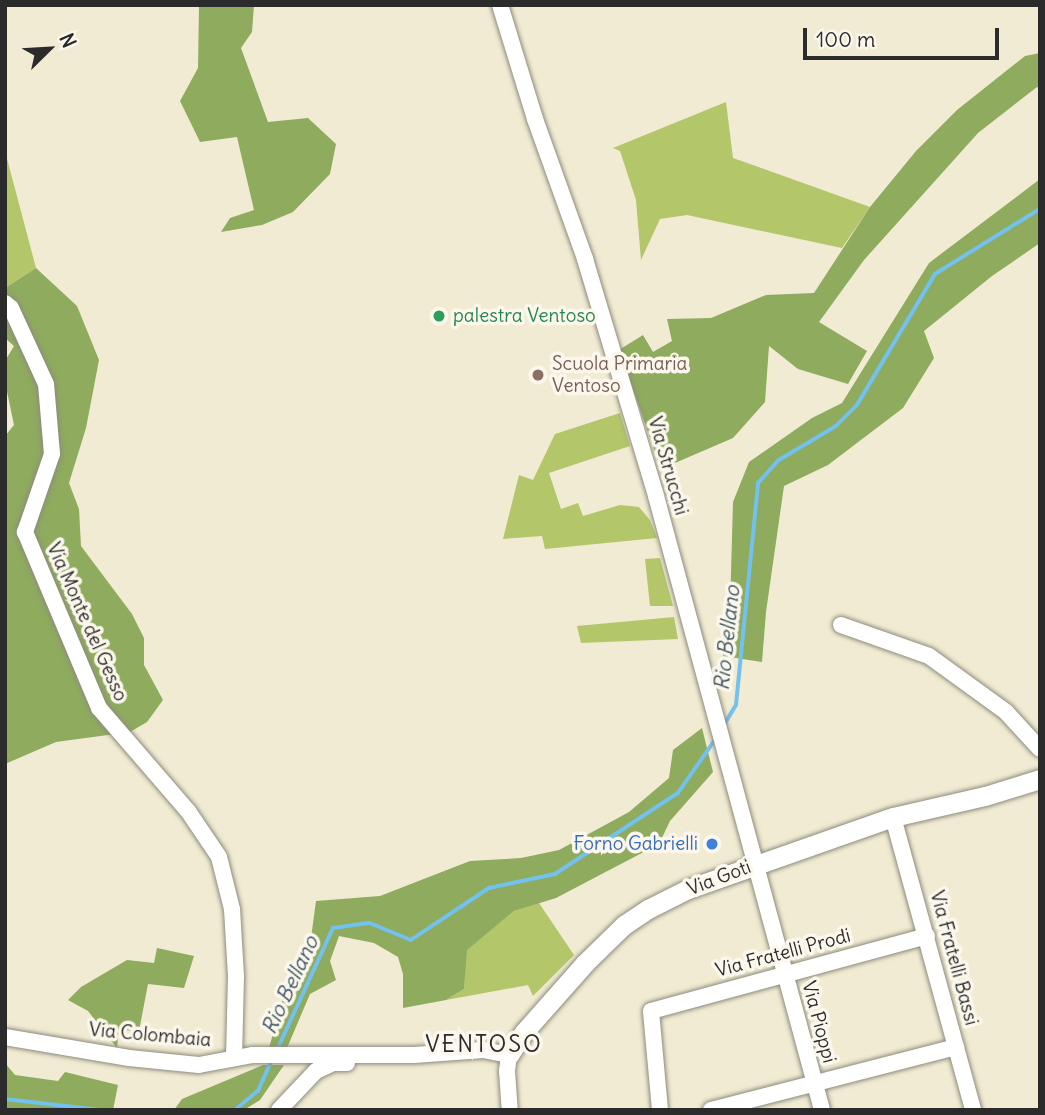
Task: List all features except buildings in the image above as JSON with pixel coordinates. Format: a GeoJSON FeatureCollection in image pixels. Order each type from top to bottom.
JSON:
{"type":"FeatureCollection","features":[{"type":"Feature","properties":{"kind":"street","name":"Via Strucchi"},"geometry":{"type":"LineString","coordinates":[[500,5],[531,110],[593,283],[656,496],[755,864]]}},
{"type":"Feature","properties":{"kind":"street","name":"Via Monte del Gesso"},"geometry":{"type":"LineString","coordinates":[[5,303],[11,308],[46,384],[52,454],[25,532],[99,708],[188,811],[219,857],[232,909],[236,976],[234,1057]]}},
{"type":"Feature","properties":{"kind":"street"},"geometry":{"type":"LineString","coordinates":[[841,625],[929,656],[1006,712],[1040,750]]}},
{"type":"Feature","properties":{"kind":"street","name":"Via Goti"},"geometry":{"type":"LineString","coordinates":[[509,1055],[524,1032],[585,963],[630,920],[688,889],[893,817],[985,796],[1040,779]]}},
{"type":"Feature","properties":{"kind":"street","name":"Via Fratelli Bassi"},"geometry":{"type":"LineString","coordinates":[[893,817],[973,1110]]}},
{"type":"Feature","properties":{"kind":"street","name":"Via Pioppi"},"geometry":{"type":"LineString","coordinates":[[755,864],[822,1110]]}},
{"type":"Feature","properties":{"kind":"street","name":"Via Fratelli Prodi"},"geometry":{"type":"LineString","coordinates":[[660,1110],[650,1011],[927,936]]}},
{"type":"Feature","properties":{"kind":"street","name":"Via Colombaia"},"geometry":{"type":"LineString","coordinates":[[5,1037],[129,1058],[199,1065],[234,1057],[266,1055],[414,1055],[483,1050],[509,1055]]}},
{"type":"Feature","properties":{"kind":"street"},"geometry":{"type":"LineString","coordinates":[[710,1110],[956,1047]]}},
{"type":"Feature","properties":{"kind":"street","name":"Via Colombaia"},"geometry":{"type":"LineString","coordinates":[[279,1110],[316,1071],[333,1063],[357,1062],[375,1054]]}},
{"type":"Feature","properties":{"kind":"street"},"geometry":{"type":"LineString","coordinates":[[509,1055],[507,1071],[510,1110]]}},
{"type":"Feature","properties":{"kind":"green space"},"geometry":{"type":"Polygon","coordinates":[[[199,5],[254,5],[252,32],[241,48],[268,122],[308,118],[336,144],[330,174],[293,212],[262,225],[221,232],[230,218],[254,210],[237,137],[200,142],[180,101],[198,68],[199,5]]]}},
{"type":"Feature","properties":{"kind":"green space"},"geometry":{"type":"Polygon","coordinates":[[[1040,53],[1040,89],[1037,87],[978,133],[864,260],[819,322],[867,351],[848,384],[798,369],[769,346],[765,402],[733,438],[661,469],[619,350],[643,335],[653,352],[672,341],[667,319],[711,318],[766,295],[814,293],[870,207],[916,151],[957,110],[1025,56],[1040,53]]]}},
{"type":"Feature","properties":{"kind":"green space"},"geometry":{"type":"Polygon","coordinates":[[[726,102],[733,158],[870,207],[842,248],[687,215],[660,219],[641,260],[636,200],[620,151],[613,148],[726,102]]]}},
{"type":"Feature","properties":{"kind":"green space"},"geometry":{"type":"Polygon","coordinates":[[[5,151],[36,268],[5,288],[5,151]]]}},
{"type":"Feature","properties":{"kind":"green space"},"geometry":{"type":"Polygon","coordinates":[[[1040,179],[1040,243],[992,276],[924,331],[934,358],[903,408],[828,465],[784,486],[766,612],[762,662],[723,656],[730,608],[733,502],[749,462],[812,418],[842,403],[929,263],[1040,179]]]}},
{"type":"Feature","properties":{"kind":"green space"},"geometry":{"type":"Polygon","coordinates":[[[36,268],[77,306],[99,360],[86,428],[69,483],[79,509],[81,546],[132,614],[144,638],[144,665],[163,700],[147,722],[130,732],[56,742],[5,764],[5,436],[14,425],[5,382],[5,361],[14,346],[5,338],[5,288],[36,268]]]}},
{"type":"Feature","properties":{"kind":"green space"},"geometry":{"type":"Polygon","coordinates":[[[620,413],[630,446],[549,473],[561,509],[578,503],[583,516],[620,505],[639,507],[650,520],[657,538],[545,549],[542,536],[503,539],[519,475],[533,480],[555,434],[620,413]]]}},
{"type":"Feature","properties":{"kind":"green space"},"geometry":{"type":"Polygon","coordinates":[[[660,558],[673,606],[650,606],[645,559],[660,558]]]}},
{"type":"Feature","properties":{"kind":"green space"},"geometry":{"type":"Polygon","coordinates":[[[674,617],[678,639],[581,643],[577,626],[674,617]]]}},
{"type":"Feature","properties":{"kind":"green space"},"geometry":{"type":"Polygon","coordinates":[[[702,728],[713,772],[670,821],[659,844],[556,898],[514,911],[467,950],[464,989],[446,1000],[403,1008],[403,974],[398,957],[374,943],[339,936],[330,961],[336,980],[310,994],[287,1048],[269,1048],[292,966],[301,966],[311,938],[316,901],[380,896],[470,861],[521,858],[559,850],[629,812],[669,778],[673,750],[702,728]]]}},
{"type":"Feature","properties":{"kind":"green space"},"geometry":{"type":"Polygon","coordinates":[[[539,903],[574,955],[533,996],[528,985],[446,1000],[464,989],[466,950],[514,911],[539,903]]]}},
{"type":"Feature","properties":{"kind":"green space"},"geometry":{"type":"Polygon","coordinates":[[[157,948],[194,956],[184,988],[148,984],[139,1031],[119,1030],[117,1048],[88,1011],[68,1000],[81,987],[127,960],[154,963],[157,948]]]}},
{"type":"Feature","properties":{"kind":"green space"},"geometry":{"type":"Polygon","coordinates":[[[5,1063],[15,1075],[58,1081],[65,1072],[118,1085],[113,1110],[5,1110],[5,1063]]]}},
{"type":"Feature","properties":{"kind":"green space"},"geometry":{"type":"Polygon","coordinates":[[[263,1065],[284,1065],[260,1100],[244,1110],[174,1110],[182,1099],[263,1065]]]}},
{"type":"Feature","properties":{"kind":"waterway","name":"Rio Bellano"},"geometry":{"type":"LineString","coordinates":[[724,725],[736,705],[758,483],[779,460],[836,426],[857,405],[935,274],[1040,209]]}},
{"type":"Feature","properties":{"kind":"waterway","name":"Rio Bellano"},"geometry":{"type":"LineString","coordinates":[[277,1050],[333,928],[370,923],[411,940],[489,888],[555,874],[678,793],[717,737]]}},
{"type":"Feature","properties":{"kind":"waterway","name":"Rio Bellano"},"geometry":{"type":"LineString","coordinates":[[235,1110],[258,1091],[272,1060]]}},
{"type":"Feature","properties":{"kind":"waterway"},"geometry":{"type":"LineString","coordinates":[[5,1099],[102,1110]]}},
{"type":"Feature","properties":{"kind":"place","name":"palestra Ventoso"},"geometry":{"type":"Point","coordinates":[439,316]}},
{"type":"Feature","properties":{"kind":"place","name":"Scuola Primaria Ventoso"},"geometry":{"type":"Point","coordinates":[538,375]}},
{"type":"Feature","properties":{"kind":"place","name":"Forno Gabrielli"},"geometry":{"type":"Point","coordinates":[712,844]}},
{"type":"Feature","properties":{"kind":"district","name":"VENTOSO"},"geometry":{"type":"Point","coordinates":[484,1044]}}]}
